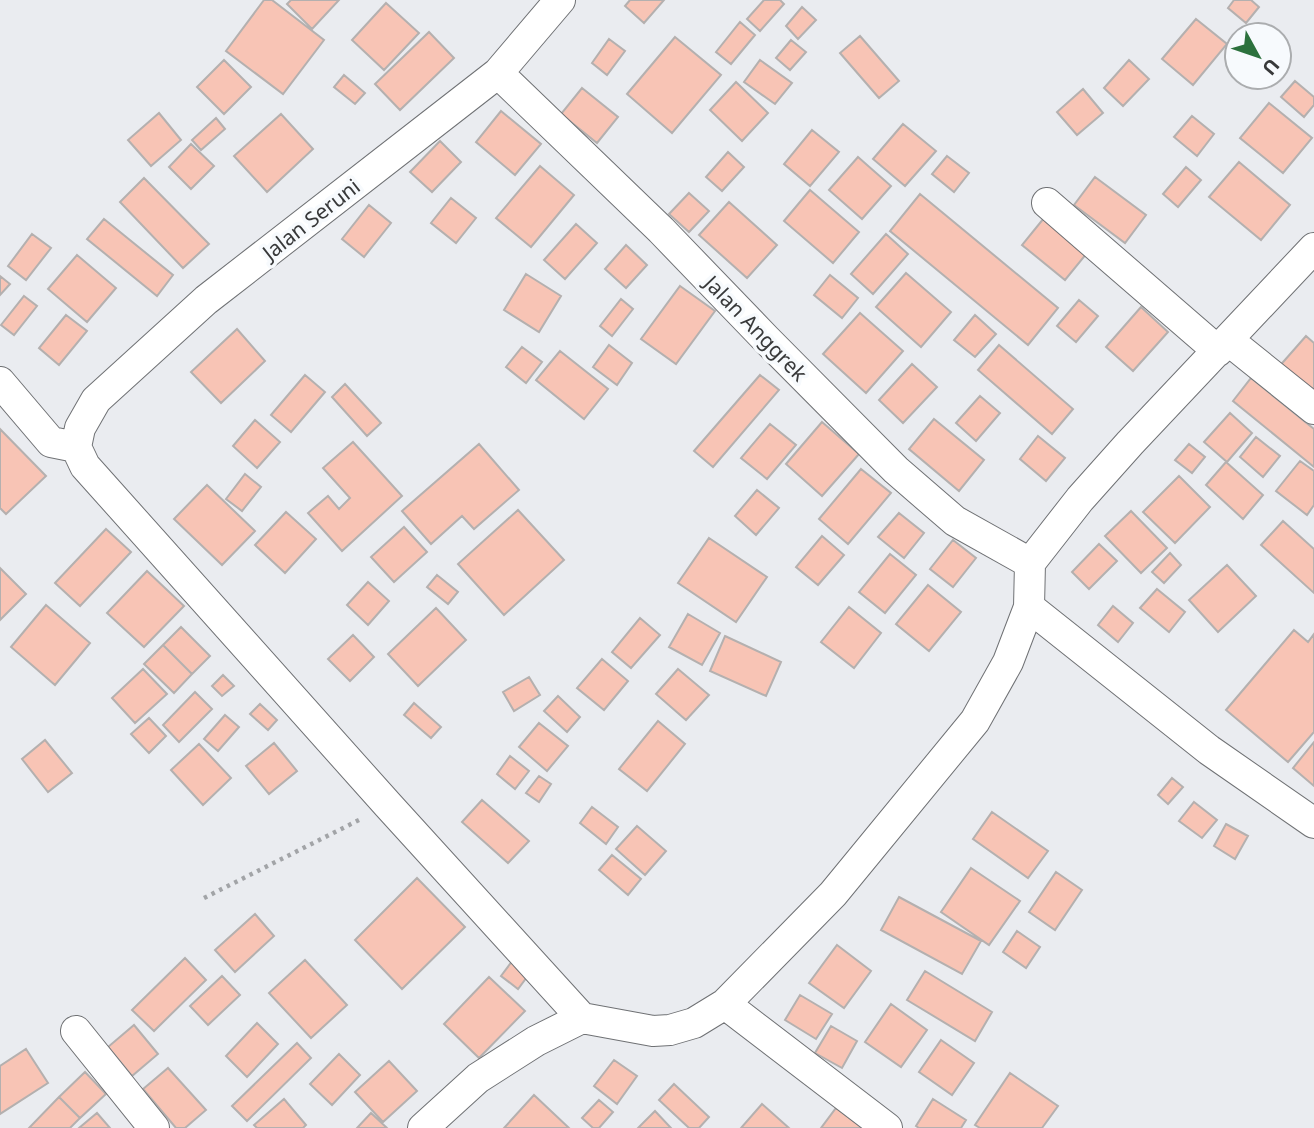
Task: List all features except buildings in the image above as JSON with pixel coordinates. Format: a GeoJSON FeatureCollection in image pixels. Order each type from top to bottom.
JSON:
{"type":"FeatureCollection","features":[{"type":"Feature","properties":{"kind":"street","name":"Jalan Seruni"},"geometry":{"type":"LineString","coordinates":[[76,447],[80,428],[96,400],[206,300],[498,74],[560,0]]}},
{"type":"Feature","properties":{"kind":"street","name":"Jalan Anggrek"},"geometry":{"type":"LineString","coordinates":[[498,74],[661,230],[896,470],[956,521],[1030,563]]}},
{"type":"Feature","properties":{"kind":"street"},"geometry":{"type":"LineString","coordinates":[[1046,203],[1223,345],[1314,409]]}},
{"type":"Feature","properties":{"kind":"street"},"geometry":{"type":"LineString","coordinates":[[423,1128],[478,1078],[536,1041],[582,1018],[653,1031],[670,1030],[694,1023],[725,1004],[833,894],[975,721],[1008,662],[1029,607],[1030,563],[1080,499],[1130,443],[1314,248]]}},
{"type":"Feature","properties":{"kind":"street"},"geometry":{"type":"LineString","coordinates":[[0,382],[51,442],[76,447],[85,466],[388,806],[582,1018]]}},
{"type":"Feature","properties":{"kind":"street"},"geometry":{"type":"LineString","coordinates":[[1029,607],[1209,750],[1314,823]]}},
{"type":"Feature","properties":{"kind":"street"},"geometry":{"type":"LineString","coordinates":[[725,1004],[887,1128]]}},
{"type":"Feature","properties":{"kind":"street"},"geometry":{"type":"LineString","coordinates":[[76,1031],[154,1128]]}},
{"type":"Feature","properties":{"kind":"path"},"geometry":{"type":"LineString","coordinates":[[204,898],[388,806]]}}]}
